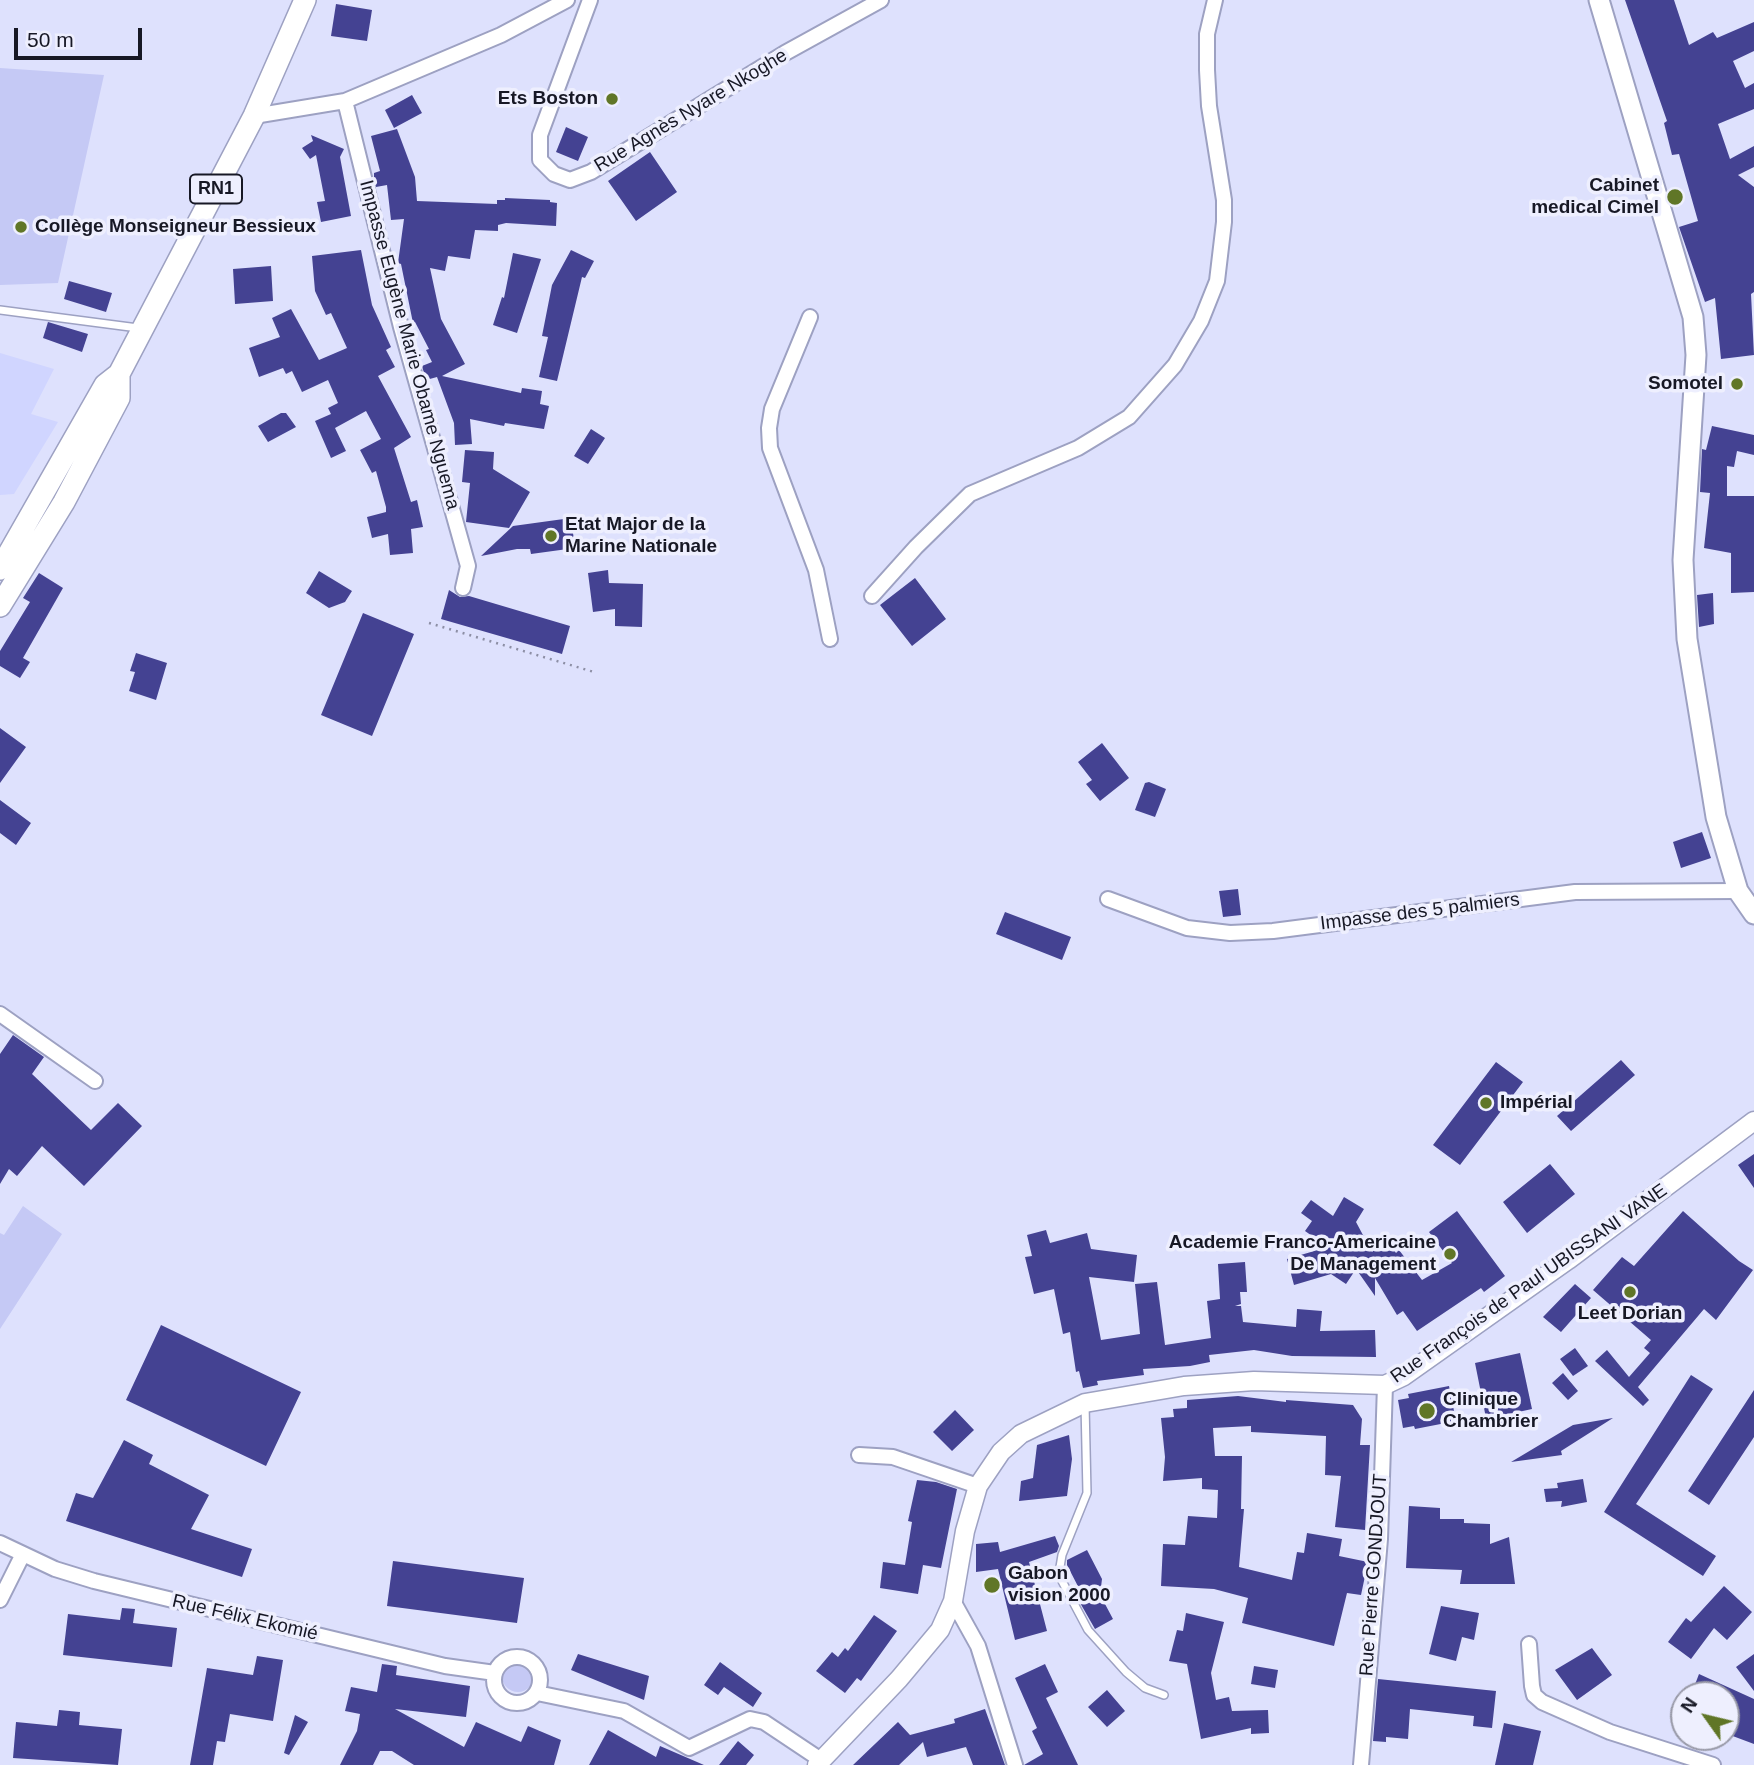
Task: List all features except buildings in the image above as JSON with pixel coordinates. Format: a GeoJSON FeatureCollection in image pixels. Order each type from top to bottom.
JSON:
{"type":"FeatureCollection","features":[{"type":"Feature","properties":{"kind":"main road","name":"RN1"},"geometry":{"type":"LineString","coordinates":[[0,569],[51,484],[105,385],[119,374],[254,116],[305,0]]}},
{"type":"Feature","properties":{"kind":"main road"},"geometry":{"type":"LineString","coordinates":[[1599,0],[1693,317],[1696,355],[1683,601],[1716,817],[1738,891],[1754,914]]}},
{"type":"Feature","properties":{"kind":"main road","name":"RN1"},"geometry":{"type":"LineString","coordinates":[[0,606],[42,538],[119,398],[119,374]]}},
{"type":"Feature","properties":{"kind":"main road"},"geometry":{"type":"LineString","coordinates":[[0,549],[37,497],[51,484]]}},
{"type":"Feature","properties":{"kind":"main road"},"geometry":{"type":"LineString","coordinates":[[0,598],[42,538]]}},
{"type":"Feature","properties":{"kind":"street"},"geometry":{"type":"LineString","coordinates":[[254,116],[345,102],[501,35],[567,0]]}},
{"type":"Feature","properties":{"kind":"street","name":"Rue Agnès Nyare Nkoghe"},"geometry":{"type":"LineString","coordinates":[[590,0],[540,135],[540,160],[554,174],[570,180],[591,172],[785,53],[881,0]]}},
{"type":"Feature","properties":{"kind":"street"},"geometry":{"type":"LineString","coordinates":[[872,596],[915,547],[970,495],[1078,448],[1129,417],[1175,365],[1189,342],[1214,290],[1224,222],[1224,200],[1209,106],[1207,70],[1207,34],[1215,0]]}},
{"type":"Feature","properties":{"kind":"street","name":"Impasse Eugène Marie Obame Nguema"},"geometry":{"type":"LineString","coordinates":[[345,102],[407,350],[468,566],[463,588]]}},
{"type":"Feature","properties":{"kind":"street"},"geometry":{"type":"LineString","coordinates":[[810,317],[772,409],[770,448],[816,570],[830,639]]}},
{"type":"Feature","properties":{"kind":"street","name":"Impasse des 5 palmiers"},"geometry":{"type":"LineString","coordinates":[[1108,900],[1177,926],[1230,933],[1272,931],[1574,892],[1738,891]]}},
{"type":"Feature","properties":{"kind":"street"},"geometry":{"type":"LineString","coordinates":[[0,1014],[94,1081]]}},
{"type":"Feature","properties":{"kind":"street","name":"Rue François de Paul UBISSANI VANE"},"geometry":{"type":"LineString","coordinates":[[819,1763],[930,1644],[947,1619],[953,1601],[965,1531],[978,1486],[1001,1452],[1021,1434],[1085,1403],[1144,1392],[1237,1381],[1385,1385],[1404,1376],[1568,1260],[1754,1121]]}},
{"type":"Feature","properties":{"kind":"street","name":"Rue Pierre GONDJOUT"},"geometry":{"type":"LineString","coordinates":[[1361,1765],[1380,1539],[1385,1385]]}},
{"type":"Feature","properties":{"kind":"street"},"geometry":{"type":"LineString","coordinates":[[859,1455],[893,1457],[978,1486]]}},
{"type":"Feature","properties":{"kind":"street","name":"Rue Félix Ekomié"},"geometry":{"type":"LineString","coordinates":[[0,1543],[76,1576],[181,1604],[445,1666],[495,1674]]}},
{"type":"Feature","properties":{"kind":"street"},"geometry":{"type":"LineString","coordinates":[[0,1600],[23,1555]]}},
{"type":"Feature","properties":{"kind":"street"},"geometry":{"type":"LineString","coordinates":[[953,1601],[978,1646],[1015,1765]]}},
{"type":"Feature","properties":{"kind":"street"},"geometry":{"type":"LineString","coordinates":[[1529,1644],[1534,1695],[1542,1702],[1610,1732],[1713,1765]]}},
{"type":"Feature","properties":{"kind":"street"},"geometry":{"type":"LineString","coordinates":[[520,1657],[527,1659],[534,1663],[541,1677],[537,1693],[526,1702],[511,1703],[499,1695],[494,1681],[495,1674],[504,1661],[520,1657]]}},
{"type":"Feature","properties":{"kind":"street"},"geometry":{"type":"LineString","coordinates":[[537,1693],[624,1711],[689,1748],[750,1719],[764,1722],[819,1763]]}},
{"type":"Feature","properties":{"kind":"lane"},"geometry":{"type":"LineString","coordinates":[[0,310],[143,328]]}},
{"type":"Feature","properties":{"kind":"lane"},"geometry":{"type":"LineString","coordinates":[[1085,1403],[1087,1493],[1062,1555],[1062,1581],[1088,1630],[1126,1672],[1145,1688],[1164,1695]]}},
{"type":"Feature","properties":{"kind":"path"},"geometry":{"type":"LineString","coordinates":[[429,623],[594,672]]}},
{"type":"Feature","properties":{"kind":"shaded area"},"geometry":{"type":"Polygon","coordinates":[[[0,68],[104,75],[58,283],[0,285],[0,68]]]}},
{"type":"Feature","properties":{"kind":"shaded area"},"geometry":{"type":"Polygon","coordinates":[[[0,353],[54,369],[31,414],[58,422],[14,494],[0,495],[0,353]]]}},
{"type":"Feature","properties":{"kind":"shaded area"},"geometry":{"type":"Polygon","coordinates":[[[23,1206],[62,1234],[0,1329],[0,1233],[4,1235],[23,1206]]]}},
{"type":"Feature","properties":{"kind":"shaded area"},"geometry":{"type":"Polygon","coordinates":[[[518,1660],[529,1665],[534,1676],[529,1687],[518,1692],[507,1687],[502,1676],[507,1665],[518,1660]]]}},
{"type":"Feature","properties":{"kind":"place","name":"Ets Boston"},"geometry":{"type":"Point","coordinates":[612,99]}},
{"type":"Feature","properties":{"kind":"place","name":"Cabinet medical Cimel"},"geometry":{"type":"Point","coordinates":[1675,197]}},
{"type":"Feature","properties":{"kind":"place","name":"Collège Monseigneur Bessieux"},"geometry":{"type":"Point","coordinates":[21,227]}},
{"type":"Feature","properties":{"kind":"place","name":"Somotel"},"geometry":{"type":"Point","coordinates":[1737,384]}},
{"type":"Feature","properties":{"kind":"place","name":"Etat Major de la Marine Nationale"},"geometry":{"type":"Point","coordinates":[551,536]}},
{"type":"Feature","properties":{"kind":"place","name":"Impérial"},"geometry":{"type":"Point","coordinates":[1486,1103]}},
{"type":"Feature","properties":{"kind":"place","name":"Academie Franco-Americaine De Management"},"geometry":{"type":"Point","coordinates":[1450,1254]}},
{"type":"Feature","properties":{"kind":"place","name":"Leet Dorian"},"geometry":{"type":"Point","coordinates":[1630,1292]}},
{"type":"Feature","properties":{"kind":"place","name":"Clinique Chambrier"},"geometry":{"type":"Point","coordinates":[1427,1411]}},
{"type":"Feature","properties":{"kind":"place","name":"Gabon vision 2000"},"geometry":{"type":"Point","coordinates":[992,1585]}}]}
